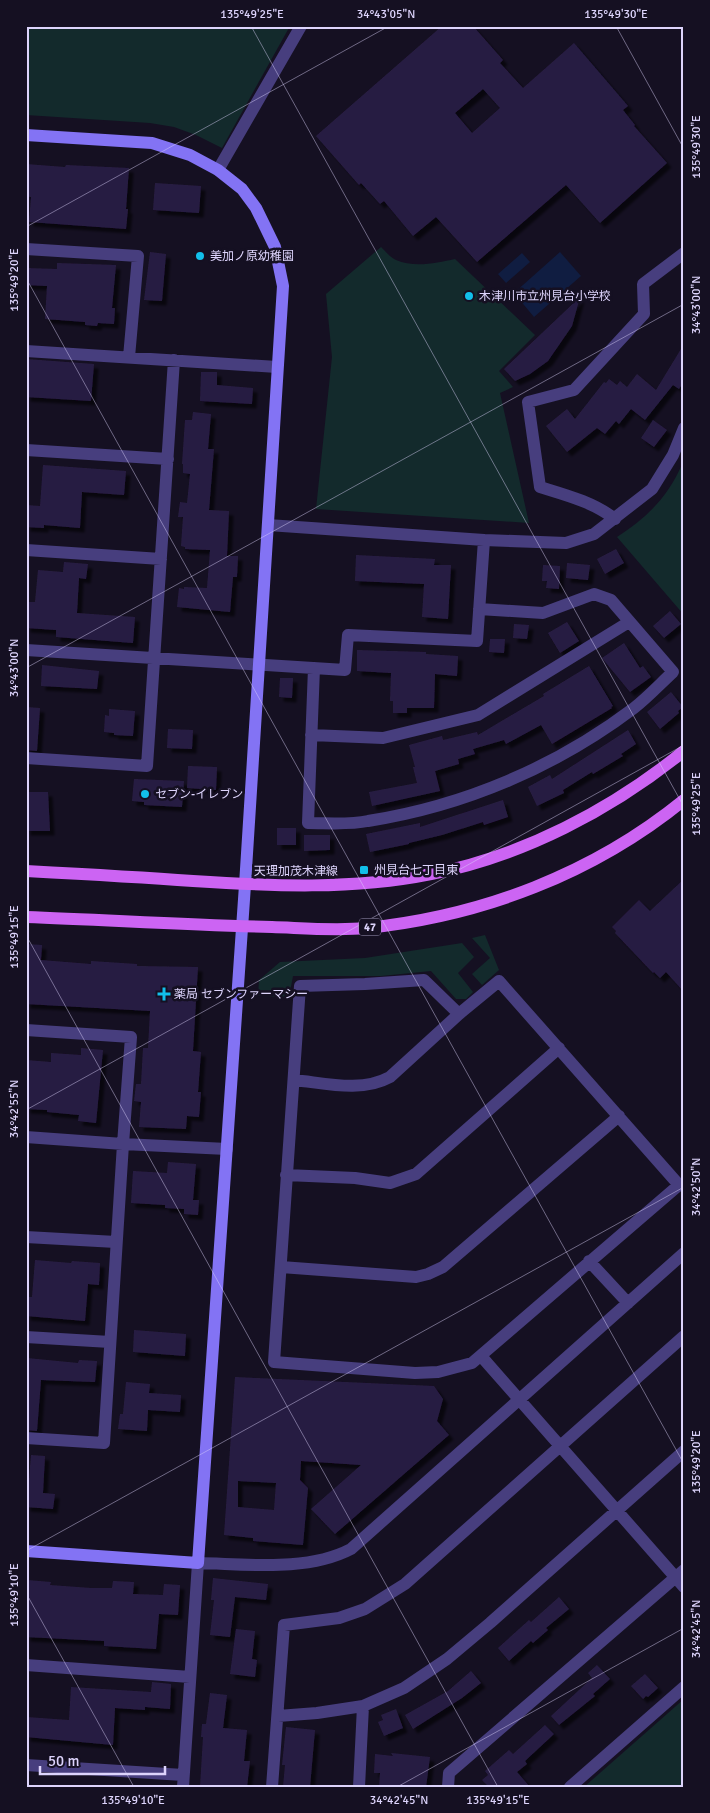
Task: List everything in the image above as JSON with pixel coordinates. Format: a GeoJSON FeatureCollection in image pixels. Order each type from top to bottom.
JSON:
{"type":"FeatureCollection","features":[{"type":"Feature","properties":{"kind":"main road","name":"天理加茂木津線"},"geometry":{"type":"LineString","coordinates":[[26,871],[245,885],[312,886],[372,883],[431,874],[480,861],[526,845],[582,819],[629,792],[684,751]]}},
{"type":"Feature","properties":{"kind":"main road","name":"47"},"geometry":{"type":"LineString","coordinates":[[26,917],[242,926],[364,928],[432,919],[523,892],[576,868],[637,835],[684,800]]}},
{"type":"Feature","properties":{"kind":"street"},"geometry":{"type":"LineString","coordinates":[[218,170],[301,26]]}},
{"type":"Feature","properties":{"kind":"street"},"geometry":{"type":"LineString","coordinates":[[26,135],[152,144],[190,155],[218,170],[242,189],[256,208],[275,247],[282,286],[245,885],[183,1781],[26,1765]]}},
{"type":"Feature","properties":{"kind":"street"},"geometry":{"type":"LineString","coordinates":[[26,249],[138,256],[128,357]]}},
{"type":"Feature","properties":{"kind":"street"},"geometry":{"type":"LineString","coordinates":[[615,520],[604,510],[540,486],[528,402],[574,390],[644,314],[643,284],[684,253]]}},
{"type":"Feature","properties":{"kind":"street"},"geometry":{"type":"LineString","coordinates":[[26,351],[277,367]]}},
{"type":"Feature","properties":{"kind":"street"},"geometry":{"type":"LineString","coordinates":[[26,758],[147,766],[174,360]]}},
{"type":"Feature","properties":{"kind":"street"},"geometry":{"type":"LineString","coordinates":[[268,525],[484,540],[566,543],[594,534],[615,520],[652,489],[673,455],[684,428]]}},
{"type":"Feature","properties":{"kind":"street"},"geometry":{"type":"LineString","coordinates":[[26,450],[168,459]]}},
{"type":"Feature","properties":{"kind":"street"},"geometry":{"type":"LineString","coordinates":[[26,650],[345,670],[348,635],[477,641],[484,540]]}},
{"type":"Feature","properties":{"kind":"street"},"geometry":{"type":"LineString","coordinates":[[26,550],[161,559]]}},
{"type":"Feature","properties":{"kind":"street"},"geometry":{"type":"LineString","coordinates":[[314,668],[308,823],[367,822],[423,810],[472,796],[526,774],[584,742],[635,707],[673,672],[611,600],[594,594],[543,613],[479,609]]}},
{"type":"Feature","properties":{"kind":"street"},"geometry":{"type":"LineString","coordinates":[[311,735],[383,738],[478,716],[629,622]]}},
{"type":"Feature","properties":{"kind":"street"},"geometry":{"type":"LineString","coordinates":[[294,1080],[359,1086],[379,1083],[390,1077],[459,1014],[500,981],[679,1185],[472,1363],[438,1372],[414,1373],[274,1362],[300,986],[424,980],[459,1014]]}},
{"type":"Feature","properties":{"kind":"street"},"geometry":{"type":"LineString","coordinates":[[26,1030],[131,1037],[104,1443],[26,1438]]}},
{"type":"Feature","properties":{"kind":"street"},"geometry":{"type":"LineString","coordinates":[[286,1174],[356,1178],[390,1183],[416,1174],[559,1048]]}},
{"type":"Feature","properties":{"kind":"street"},"geometry":{"type":"LineString","coordinates":[[280,1267],[411,1277],[428,1274],[443,1267],[619,1116]]}},
{"type":"Feature","properties":{"kind":"street"},"geometry":{"type":"LineString","coordinates":[[26,1137],[227,1149]]}},
{"type":"Feature","properties":{"kind":"street"},"geometry":{"type":"LineString","coordinates":[[26,1236],[116,1242]]}},
{"type":"Feature","properties":{"kind":"street"},"geometry":{"type":"LineString","coordinates":[[26,1552],[198,1563],[296,1564],[333,1557],[342,1553],[358,1543],[387,1518],[684,1254]]}},
{"type":"Feature","properties":{"kind":"street"},"geometry":{"type":"LineString","coordinates":[[589,1261],[628,1303]]}},
{"type":"Feature","properties":{"kind":"street"},"geometry":{"type":"LineString","coordinates":[[272,1787],[284,1625],[339,1618],[365,1610],[398,1589],[684,1336]]}},
{"type":"Feature","properties":{"kind":"street"},"geometry":{"type":"LineString","coordinates":[[26,1337],[110,1342]]}},
{"type":"Feature","properties":{"kind":"street"},"geometry":{"type":"LineString","coordinates":[[448,1787],[449,1773],[681,1578],[617,1511],[481,1356]]}},
{"type":"Feature","properties":{"kind":"street"},"geometry":{"type":"LineString","coordinates":[[278,1716],[317,1713],[363,1706],[404,1688],[447,1660],[684,1452]]}},
{"type":"Feature","properties":{"kind":"street"},"geometry":{"type":"LineString","coordinates":[[26,1665],[190,1676]]}},
{"type":"Feature","properties":{"kind":"street"},"geometry":{"type":"LineString","coordinates":[[570,1787],[684,1688]]}},
{"type":"Feature","properties":{"kind":"street"},"geometry":{"type":"LineString","coordinates":[[359,1787],[363,1706]]}},
{"type":"Feature","properties":{"kind":"green space"},"geometry":{"type":"Polygon","coordinates":[[[26,26],[290,26],[222,148],[174,127],[150,123],[26,115],[26,26]]]}},
{"type":"Feature","properties":{"kind":"green space"},"geometry":{"type":"Polygon","coordinates":[[[381,247],[394,259],[410,264],[433,263],[455,259],[535,335],[499,371],[513,387],[500,393],[529,523],[316,509],[332,357],[326,294],[381,247]]]}},
{"type":"Feature","properties":{"kind":"green space"},"geometry":{"type":"Polygon","coordinates":[[[684,460],[684,615],[617,537],[639,521],[665,495],[684,460]]]}},
{"type":"Feature","properties":{"kind":"green space"},"geometry":{"type":"Polygon","coordinates":[[[485,935],[499,970],[482,985],[472,974],[490,958],[472,938],[485,935]]]}},
{"type":"Feature","properties":{"kind":"green space"},"geometry":{"type":"Polygon","coordinates":[[[462,943],[474,957],[458,973],[473,992],[466,999],[456,999],[431,971],[381,976],[293,976],[289,997],[258,996],[259,980],[280,962],[365,958],[462,943]]]}},
{"type":"Feature","properties":{"kind":"green space"},"geometry":{"type":"Polygon","coordinates":[[[684,1699],[684,1787],[584,1787],[684,1699]]]}},
{"type":"Feature","properties":{"kind":"water"},"geometry":{"type":"Polygon","coordinates":[[[560,252],[581,276],[534,317],[514,293],[560,252]]]}},
{"type":"Feature","properties":{"kind":"water"},"geometry":{"type":"Polygon","coordinates":[[[522,253],[530,262],[506,283],[498,274],[522,253]]]}},
{"type":"Feature","properties":{"kind":"building"},"geometry":{"type":"Polygon","coordinates":[[[442,26],[473,26],[503,60],[500,63],[523,88],[574,43],[628,106],[623,110],[634,126],[667,163],[600,223],[566,185],[477,262],[436,217],[413,236],[384,201],[380,204],[361,183],[359,185],[316,136],[442,26]],[[483,89],[455,113],[472,133],[500,108],[483,89]]]}},
{"type":"Feature","properties":{"kind":"building"},"geometry":{"type":"Polygon","coordinates":[[[26,164],[129,168],[126,229],[29,222],[31,197],[26,196],[26,164]]]}},
{"type":"Feature","properties":{"kind":"building"},"geometry":{"type":"Polygon","coordinates":[[[155,183],[201,186],[199,213],[153,210],[155,183]]]}},
{"type":"Feature","properties":{"kind":"building"},"geometry":{"type":"Polygon","coordinates":[[[150,252],[166,254],[162,301],[144,300],[150,252]]]}},
{"type":"Feature","properties":{"kind":"building"},"geometry":{"type":"Polygon","coordinates":[[[57,263],[116,265],[112,308],[115,308],[114,324],[98,323],[97,326],[85,325],[85,322],[45,319],[47,286],[26,285],[26,268],[57,269],[57,263]]]}},
{"type":"Feature","properties":{"kind":"building"},"geometry":{"type":"Polygon","coordinates":[[[580,297],[572,326],[548,361],[530,374],[515,381],[504,369],[580,297]]]}},
{"type":"Feature","properties":{"kind":"building"},"geometry":{"type":"Polygon","coordinates":[[[684,344],[684,381],[679,389],[673,385],[645,420],[631,409],[619,424],[616,421],[605,434],[597,428],[567,452],[546,426],[567,409],[575,419],[604,382],[606,383],[609,379],[617,385],[620,381],[627,387],[637,374],[656,390],[684,344]]]}},
{"type":"Feature","properties":{"kind":"building"},"geometry":{"type":"Polygon","coordinates":[[[26,359],[94,364],[91,401],[26,397],[26,359]]]}},
{"type":"Feature","properties":{"kind":"building"},"geometry":{"type":"Polygon","coordinates":[[[201,372],[217,372],[217,385],[253,388],[252,404],[200,401],[201,372]]]}},
{"type":"Feature","properties":{"kind":"building"},"geometry":{"type":"Polygon","coordinates":[[[193,412],[211,414],[208,449],[214,449],[209,510],[229,511],[227,556],[238,556],[237,577],[233,577],[230,612],[177,607],[179,588],[207,588],[210,550],[185,549],[185,547],[181,546],[183,517],[178,517],[180,502],[187,503],[190,474],[183,473],[182,464],[185,420],[192,420],[193,412]]]}},
{"type":"Feature","properties":{"kind":"building"},"geometry":{"type":"Polygon","coordinates":[[[653,420],[667,430],[654,447],[641,438],[653,420]]]}},
{"type":"Feature","properties":{"kind":"building"},"geometry":{"type":"Polygon","coordinates":[[[43,465],[126,471],[124,495],[82,492],[80,528],[44,525],[44,528],[26,527],[26,505],[40,506],[43,465]]]}},
{"type":"Feature","properties":{"kind":"building"},"geometry":{"type":"Polygon","coordinates":[[[616,549],[624,563],[605,574],[597,559],[616,549]]]}},
{"type":"Feature","properties":{"kind":"building"},"geometry":{"type":"Polygon","coordinates":[[[356,555],[435,559],[434,565],[451,565],[448,619],[422,617],[424,584],[355,581],[356,555]]]}},
{"type":"Feature","properties":{"kind":"building"},"geometry":{"type":"Polygon","coordinates":[[[64,562],[88,564],[86,579],[79,578],[77,613],[135,617],[133,643],[56,637],[56,630],[26,628],[26,602],[35,602],[38,570],[63,572],[64,562]]]}},
{"type":"Feature","properties":{"kind":"building"},"geometry":{"type":"Polygon","coordinates":[[[567,563],[590,565],[588,580],[566,578],[567,563]]]}},
{"type":"Feature","properties":{"kind":"building"},"geometry":{"type":"Polygon","coordinates":[[[543,565],[560,566],[559,589],[546,588],[547,581],[542,581],[543,565]]]}},
{"type":"Feature","properties":{"kind":"building"},"geometry":{"type":"Polygon","coordinates":[[[670,611],[681,624],[664,638],[653,626],[670,611]]]}},
{"type":"Feature","properties":{"kind":"building"},"geometry":{"type":"Polygon","coordinates":[[[567,622],[579,641],[560,653],[548,633],[567,622]]]}},
{"type":"Feature","properties":{"kind":"building"},"geometry":{"type":"Polygon","coordinates":[[[514,624],[529,625],[527,639],[513,638],[514,624]]]}},
{"type":"Feature","properties":{"kind":"building"},"geometry":{"type":"Polygon","coordinates":[[[490,639],[505,639],[504,653],[489,652],[490,639]]]}},
{"type":"Feature","properties":{"kind":"building"},"geometry":{"type":"Polygon","coordinates":[[[624,643],[640,668],[643,666],[651,677],[630,692],[602,658],[624,643]]]}},
{"type":"Feature","properties":{"kind":"building"},"geometry":{"type":"Polygon","coordinates":[[[357,650],[426,652],[426,654],[458,656],[457,676],[435,674],[434,708],[407,708],[407,713],[393,713],[393,701],[390,701],[391,673],[357,671],[357,650]]]}},
{"type":"Feature","properties":{"kind":"building"},"geometry":{"type":"Polygon","coordinates":[[[42,665],[99,671],[97,689],[41,686],[42,665]]]}},
{"type":"Feature","properties":{"kind":"building"},"geometry":{"type":"Polygon","coordinates":[[[589,666],[613,706],[612,708],[552,744],[541,725],[506,744],[504,740],[473,749],[475,754],[458,759],[459,764],[435,771],[440,791],[372,806],[369,792],[417,783],[409,745],[442,736],[443,740],[477,732],[478,735],[544,696],[543,694],[589,666]]]}},
{"type":"Feature","properties":{"kind":"building"},"geometry":{"type":"Polygon","coordinates":[[[280,678],[293,678],[292,698],[279,697],[280,678]]]}},
{"type":"Feature","properties":{"kind":"building"},"geometry":{"type":"Polygon","coordinates":[[[671,692],[683,707],[678,711],[679,713],[660,729],[647,712],[671,692]]]}},
{"type":"Feature","properties":{"kind":"building"},"geometry":{"type":"Polygon","coordinates":[[[26,707],[40,708],[37,751],[26,750],[26,707]]]}},
{"type":"Feature","properties":{"kind":"building"},"geometry":{"type":"Polygon","coordinates":[[[109,709],[135,711],[133,736],[114,735],[114,733],[104,732],[105,715],[109,716],[109,709]]]}},
{"type":"Feature","properties":{"kind":"building"},"geometry":{"type":"Polygon","coordinates":[[[168,729],[193,730],[192,749],[167,748],[168,729]]]}},
{"type":"Feature","properties":{"kind":"building"},"geometry":{"type":"Polygon","coordinates":[[[628,730],[636,744],[621,754],[623,756],[563,790],[564,793],[537,806],[528,787],[550,775],[552,779],[628,730]]]}},
{"type":"Feature","properties":{"kind":"building"},"geometry":{"type":"Polygon","coordinates":[[[188,766],[217,767],[216,790],[187,788],[188,766]]]}},
{"type":"Feature","properties":{"kind":"building"},"geometry":{"type":"Polygon","coordinates":[[[134,779],[184,781],[182,807],[144,805],[144,802],[132,801],[134,779]]]}},
{"type":"Feature","properties":{"kind":"building"},"geometry":{"type":"Polygon","coordinates":[[[26,792],[48,792],[50,831],[26,831],[26,792]]]}},
{"type":"Feature","properties":{"kind":"building"},"geometry":{"type":"Polygon","coordinates":[[[503,800],[508,817],[484,825],[483,822],[409,844],[370,852],[366,834],[420,823],[420,827],[503,800]]]}},
{"type":"Feature","properties":{"kind":"building"},"geometry":{"type":"Polygon","coordinates":[[[277,828],[296,828],[296,845],[277,845],[277,828]]]}},
{"type":"Feature","properties":{"kind":"building"},"geometry":{"type":"Polygon","coordinates":[[[304,835],[330,835],[330,850],[304,851],[304,835]]]}},
{"type":"Feature","properties":{"kind":"building"},"geometry":{"type":"Polygon","coordinates":[[[684,879],[684,992],[666,972],[660,978],[653,973],[615,933],[616,931],[612,927],[639,900],[650,911],[684,879]]]}},
{"type":"Feature","properties":{"kind":"building"},"geometry":{"type":"Polygon","coordinates":[[[26,944],[42,945],[41,960],[91,964],[91,961],[137,964],[137,966],[198,967],[193,1051],[201,1052],[198,1092],[201,1092],[199,1117],[187,1116],[186,1129],[139,1127],[141,1102],[134,1101],[136,1084],[141,1084],[143,1048],[148,1048],[150,1011],[26,1004],[26,944]]]}},
{"type":"Feature","properties":{"kind":"building"},"geometry":{"type":"Polygon","coordinates":[[[81,1048],[103,1050],[96,1123],[78,1121],[79,1115],[26,1109],[26,1060],[51,1062],[51,1053],[81,1055],[81,1048]]]}},
{"type":"Feature","properties":{"kind":"building"},"geometry":{"type":"Polygon","coordinates":[[[168,1162],[196,1164],[193,1200],[199,1200],[198,1215],[184,1214],[184,1209],[165,1208],[165,1205],[131,1203],[133,1171],[167,1173],[168,1162]]]}},
{"type":"Feature","properties":{"kind":"building"},"geometry":{"type":"Polygon","coordinates":[[[35,1260],[100,1263],[99,1285],[88,1284],[85,1321],[26,1316],[26,1297],[32,1297],[35,1260]]]}},
{"type":"Feature","properties":{"kind":"building"},"geometry":{"type":"Polygon","coordinates":[[[134,1330],[186,1334],[185,1356],[133,1352],[134,1330]]]}},
{"type":"Feature","properties":{"kind":"building"},"geometry":{"type":"Polygon","coordinates":[[[27,1358],[78,1363],[79,1360],[97,1361],[95,1382],[41,1380],[37,1431],[26,1430],[27,1358]]]}},
{"type":"Feature","properties":{"kind":"building"},"geometry":{"type":"Polygon","coordinates":[[[235,1377],[434,1386],[443,1399],[437,1421],[449,1435],[335,1534],[311,1509],[361,1465],[301,1461],[300,1480],[308,1488],[303,1545],[253,1541],[253,1538],[224,1535],[235,1377]],[[238,1481],[238,1507],[274,1510],[276,1483],[238,1481]]]}},
{"type":"Feature","properties":{"kind":"building"},"geometry":{"type":"Polygon","coordinates":[[[126,1382],[150,1384],[149,1393],[181,1395],[180,1412],[148,1410],[147,1431],[118,1429],[120,1414],[123,1414],[126,1382]]]}},
{"type":"Feature","properties":{"kind":"building"},"geometry":{"type":"Polygon","coordinates":[[[31,1455],[45,1456],[43,1493],[55,1494],[53,1509],[26,1507],[31,1455]]]}},
{"type":"Feature","properties":{"kind":"building"},"geometry":{"type":"Polygon","coordinates":[[[213,1578],[268,1584],[266,1600],[235,1597],[230,1637],[210,1635],[214,1600],[211,1600],[213,1578]]]}},
{"type":"Feature","properties":{"kind":"building"},"geometry":{"type":"Polygon","coordinates":[[[27,1580],[51,1582],[50,1585],[91,1588],[112,1588],[113,1581],[134,1582],[133,1594],[163,1595],[164,1584],[180,1585],[178,1615],[159,1614],[156,1649],[104,1646],[104,1641],[26,1637],[27,1580]]]}},
{"type":"Feature","properties":{"kind":"building"},"geometry":{"type":"Polygon","coordinates":[[[559,1597],[569,1609],[546,1628],[548,1630],[533,1643],[531,1641],[509,1661],[498,1648],[529,1620],[531,1622],[559,1597]]]}},
{"type":"Feature","properties":{"kind":"building"},"geometry":{"type":"Polygon","coordinates":[[[236,1629],[255,1631],[252,1659],[257,1660],[255,1677],[230,1674],[236,1629]]]}},
{"type":"Feature","properties":{"kind":"building"},"geometry":{"type":"Polygon","coordinates":[[[597,1665],[610,1679],[593,1694],[595,1696],[559,1725],[551,1716],[592,1678],[588,1673],[597,1665]]]}},
{"type":"Feature","properties":{"kind":"building"},"geometry":{"type":"Polygon","coordinates":[[[471,1671],[481,1683],[462,1698],[413,1729],[405,1715],[448,1691],[471,1671]]]}},
{"type":"Feature","properties":{"kind":"building"},"geometry":{"type":"Polygon","coordinates":[[[645,1674],[658,1688],[643,1699],[631,1686],[645,1674]]]}},
{"type":"Feature","properties":{"kind":"building"},"geometry":{"type":"Polygon","coordinates":[[[152,1682],[171,1684],[170,1709],[145,1707],[145,1710],[115,1708],[113,1745],[26,1737],[26,1717],[69,1720],[71,1687],[151,1692],[152,1682]]]}},
{"type":"Feature","properties":{"kind":"building"},"geometry":{"type":"Polygon","coordinates":[[[210,1693],[227,1695],[223,1728],[247,1730],[244,1761],[250,1761],[247,1787],[200,1787],[202,1724],[206,1724],[210,1693]]]}},
{"type":"Feature","properties":{"kind":"building"},"geometry":{"type":"Polygon","coordinates":[[[396,1709],[403,1728],[384,1736],[378,1722],[383,1720],[381,1715],[396,1709]]]}},
{"type":"Feature","properties":{"kind":"building"},"geometry":{"type":"Polygon","coordinates":[[[545,1725],[554,1734],[525,1761],[527,1764],[517,1772],[530,1787],[489,1787],[482,1780],[488,1775],[485,1771],[509,1750],[513,1754],[545,1725]]]}},
{"type":"Feature","properties":{"kind":"building"},"geometry":{"type":"Polygon","coordinates":[[[286,1727],[315,1730],[310,1787],[283,1787],[285,1765],[282,1765],[286,1727]]]}},
{"type":"Feature","properties":{"kind":"building"},"geometry":{"type":"Polygon","coordinates":[[[391,1753],[430,1757],[426,1787],[379,1787],[380,1773],[374,1773],[375,1754],[393,1756],[391,1753]]]}},
{"type":"Feature","properties":{"kind":"place","name":"美加ノ原幼稚園"},"geometry":{"type":"Point","coordinates":[200,256]}},
{"type":"Feature","properties":{"kind":"place","name":"木津川市立州見台小学校"},"geometry":{"type":"Point","coordinates":[469,296]}},
{"type":"Feature","properties":{"kind":"place","name":"セブン-イレブン"},"geometry":{"type":"Point","coordinates":[145,794]}},
{"type":"Feature","properties":{"kind":"place","name":"州見台七丁目東"},"geometry":{"type":"Point","coordinates":[364,870]}},
{"type":"Feature","properties":{"kind":"place","name":"薬局 セブンファーマシー"},"geometry":{"type":"Point","coordinates":[164,994]}}]}
